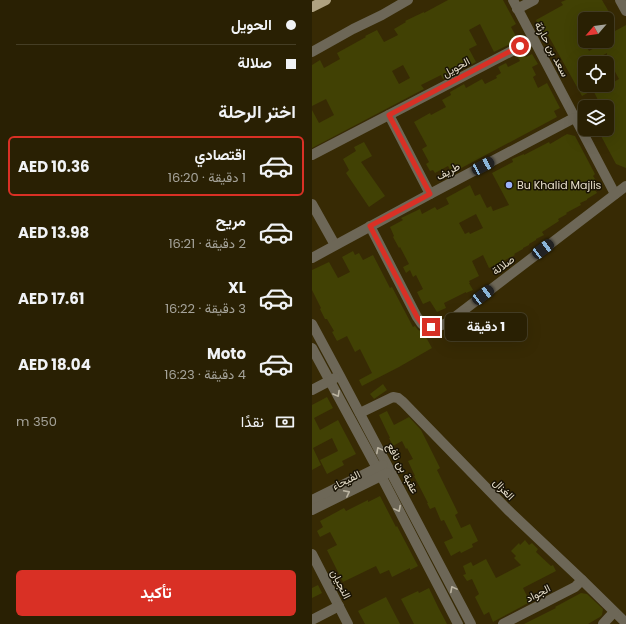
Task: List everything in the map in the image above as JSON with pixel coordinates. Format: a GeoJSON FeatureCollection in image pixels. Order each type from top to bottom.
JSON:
{"type":"FeatureCollection","features":[{"type":"Feature","properties":{"kind":"main road"},"geometry":{"type":"LineString","coordinates":[[312,7],[326,0]]}},
{"type":"Feature","properties":{"kind":"street"},"geometry":{"type":"LineString","coordinates":[[312,52],[408,0]]}},
{"type":"Feature","properties":{"kind":"street"},"geometry":{"type":"LineString","coordinates":[[515,4],[534,0]]}},
{"type":"Feature","properties":{"kind":"street"},"geometry":{"type":"LineString","coordinates":[[620,0],[626,11]]}},
{"type":"Feature","properties":{"kind":"street","name":"سعد بن حارثة"},"geometry":{"type":"LineString","coordinates":[[515,4],[615,194]]}},
{"type":"Feature","properties":{"kind":"street","name":"الحويل"},"geometry":{"type":"LineString","coordinates":[[312,155],[533,40]]}},
{"type":"Feature","properties":{"kind":"street"},"geometry":{"type":"LineString","coordinates":[[389,115],[430,194]]}},
{"type":"Feature","properties":{"kind":"street","name":"طريف"},"geometry":{"type":"LineString","coordinates":[[312,258],[574,118]]}},
{"type":"Feature","properties":{"kind":"street","name":"صلالة"},"geometry":{"type":"LineString","coordinates":[[370,226],[417,317],[423,325],[438,327],[447,323],[626,186]]}},
{"type":"Feature","properties":{"kind":"street"},"geometry":{"type":"LineString","coordinates":[[312,204],[335,246]]}},
{"type":"Feature","properties":{"kind":"street","name":"عقبة بن نافع"},"geometry":{"type":"LineString","coordinates":[[312,324],[471,624]]}},
{"type":"Feature","properties":{"kind":"street"},"geometry":{"type":"LineString","coordinates":[[312,348],[379,472],[458,624]]}},
{"type":"Feature","properties":{"kind":"street"},"geometry":{"type":"LineString","coordinates":[[312,390],[340,376]]}},
{"type":"Feature","properties":{"kind":"street","name":"الغزال"},"geometry":{"type":"LineString","coordinates":[[360,413],[393,397],[398,398],[508,510],[626,624]]}},
{"type":"Feature","properties":{"kind":"street","name":"الفيحاء"},"geometry":{"type":"LineString","coordinates":[[312,510],[388,467]]}},
{"type":"Feature","properties":{"kind":"street","name":"الفيحاء"},"geometry":{"type":"LineString","coordinates":[[312,500],[379,472]]}},
{"type":"Feature","properties":{"kind":"street","name":"النجيان"},"geometry":{"type":"LineString","coordinates":[[312,554],[348,624]]}},
{"type":"Feature","properties":{"kind":"street","name":"الجواد"},"geometry":{"type":"LineString","coordinates":[[503,624],[575,587],[582,580]]}},
{"type":"Feature","properties":{"kind":"street"},"geometry":{"type":"LineString","coordinates":[[312,620],[339,606]]}},
{"type":"Feature","properties":{"kind":"street"},"geometry":{"type":"LineString","coordinates":[[603,624],[614,612]]}},
{"type":"Feature","properties":{"kind":"building"},"geometry":{"type":"Polygon","coordinates":[[[448,0],[503,0],[516,24],[511,27],[518,40],[494,52],[480,24],[469,30],[477,45],[469,49],[476,62],[443,79],[441,75],[421,85],[424,89],[312,148],[312,110],[319,123],[334,115],[326,99],[312,106],[312,65],[320,60],[324,68],[340,59],[337,53],[377,30],[384,42],[398,35],[394,29],[406,22],[405,21],[448,0]],[[403,65],[392,71],[399,84],[410,78],[403,65]]]}},
{"type":"Feature","properties":{"kind":"building"},"geometry":{"type":"Polygon","coordinates":[[[566,0],[602,0],[609,12],[578,12],[578,48],[587,48],[589,51],[595,48],[614,48],[614,29],[615,31],[626,25],[626,168],[616,164],[601,136],[614,136],[614,100],[598,100],[594,92],[614,92],[614,82],[619,79],[614,70],[614,56],[607,56],[607,53],[602,56],[578,56],[578,89],[548,35],[544,36],[536,20],[563,5],[561,2],[566,0]]]}},
{"type":"Feature","properties":{"kind":"building"},"geometry":{"type":"Polygon","coordinates":[[[523,52],[526,57],[532,54],[538,64],[532,67],[536,75],[533,77],[538,88],[547,83],[560,108],[554,111],[557,117],[452,173],[448,166],[435,173],[433,170],[430,171],[426,164],[429,162],[422,149],[427,146],[414,122],[430,113],[431,115],[446,107],[442,100],[451,95],[450,92],[464,84],[466,88],[482,79],[485,84],[497,78],[496,76],[501,73],[498,67],[506,63],[508,67],[520,61],[517,56],[523,52]]]}},
{"type":"Feature","properties":{"kind":"building"},"geometry":{"type":"Polygon","coordinates":[[[580,92],[589,92],[582,96],[580,92]]]}},
{"type":"Feature","properties":{"kind":"building"},"geometry":{"type":"Polygon","coordinates":[[[567,134],[575,136],[595,174],[593,176],[597,182],[592,185],[597,193],[558,219],[559,221],[542,232],[544,235],[514,254],[515,255],[489,268],[483,255],[472,261],[479,276],[469,281],[473,290],[444,303],[446,308],[437,312],[430,301],[423,304],[417,292],[423,289],[416,275],[413,277],[410,270],[406,273],[403,267],[409,264],[393,237],[394,236],[390,227],[403,220],[401,218],[420,209],[422,214],[435,207],[437,210],[449,204],[446,198],[470,185],[475,196],[480,194],[487,208],[491,206],[493,211],[509,205],[492,173],[513,162],[512,159],[524,155],[549,142],[550,144],[567,134]],[[476,214],[459,223],[465,234],[469,232],[470,234],[483,228],[476,214]]]}},
{"type":"Feature","properties":{"kind":"building"},"geometry":{"type":"Polygon","coordinates":[[[364,142],[372,156],[361,162],[385,196],[369,207],[346,173],[349,170],[343,159],[356,151],[354,147],[364,142]]]}},
{"type":"Feature","properties":{"kind":"building"},"geometry":{"type":"Polygon","coordinates":[[[353,251],[355,255],[359,253],[363,260],[373,255],[413,327],[415,326],[418,330],[423,332],[432,348],[362,386],[359,380],[372,373],[360,349],[355,352],[347,336],[337,341],[332,332],[334,331],[327,319],[325,319],[312,290],[312,270],[329,262],[338,278],[350,272],[342,257],[353,251]]]}},
{"type":"Feature","properties":{"kind":"building"},"geometry":{"type":"Polygon","coordinates":[[[383,384],[387,390],[374,399],[370,394],[383,384]]]}},
{"type":"Feature","properties":{"kind":"building"},"geometry":{"type":"Polygon","coordinates":[[[327,397],[333,408],[314,418],[320,430],[338,420],[356,454],[342,461],[344,465],[327,474],[320,460],[338,451],[332,438],[313,448],[321,465],[312,470],[312,405],[327,397]]]}},
{"type":"Feature","properties":{"kind":"building"},"geometry":{"type":"Polygon","coordinates":[[[387,411],[394,425],[409,417],[421,430],[440,468],[437,470],[458,513],[455,515],[461,528],[470,524],[478,541],[472,544],[473,547],[461,553],[460,551],[451,556],[444,542],[453,538],[444,520],[441,521],[435,507],[430,509],[408,461],[413,459],[407,448],[406,449],[402,441],[393,446],[379,415],[387,411]]]}},
{"type":"Feature","properties":{"kind":"building"},"geometry":{"type":"Polygon","coordinates":[[[380,496],[418,566],[410,570],[410,568],[392,577],[389,570],[380,574],[376,566],[343,582],[327,550],[337,545],[330,532],[320,537],[317,531],[323,527],[320,521],[344,508],[346,511],[380,496]]]}},
{"type":"Feature","properties":{"kind":"building"},"geometry":{"type":"Polygon","coordinates":[[[525,540],[529,545],[532,543],[538,549],[536,552],[551,566],[553,565],[556,571],[523,588],[530,602],[493,622],[489,612],[484,615],[475,597],[479,594],[472,579],[467,581],[463,575],[466,574],[463,566],[471,562],[473,566],[486,559],[496,578],[521,565],[514,558],[516,556],[511,551],[519,543],[520,545],[525,540]]]}},
{"type":"Feature","properties":{"kind":"building"},"geometry":{"type":"Polygon","coordinates":[[[318,585],[322,593],[312,598],[312,588],[318,585]]]}},
{"type":"Feature","properties":{"kind":"building"},"geometry":{"type":"Polygon","coordinates":[[[429,588],[447,624],[414,624],[401,599],[418,591],[419,593],[429,588]]]}},
{"type":"Feature","properties":{"kind":"building"},"geometry":{"type":"Polygon","coordinates":[[[581,593],[587,594],[603,609],[600,617],[588,624],[524,624],[556,608],[555,607],[581,593]]]}},
{"type":"Feature","properties":{"kind":"building"},"geometry":{"type":"Polygon","coordinates":[[[386,597],[400,624],[365,624],[358,611],[386,597]]]}},
{"type":"Feature","properties":{"kind":"place","name":"Bu Khalid Majlis"},"geometry":{"type":"Point","coordinates":[509,185]}},
{"type":"Feature","properties":{"kind":"route"},"geometry":{"type":"LineString","coordinates":[[431,327],[423,325],[417,317],[370,226],[430,194],[389,115],[520,46]]}}]}
